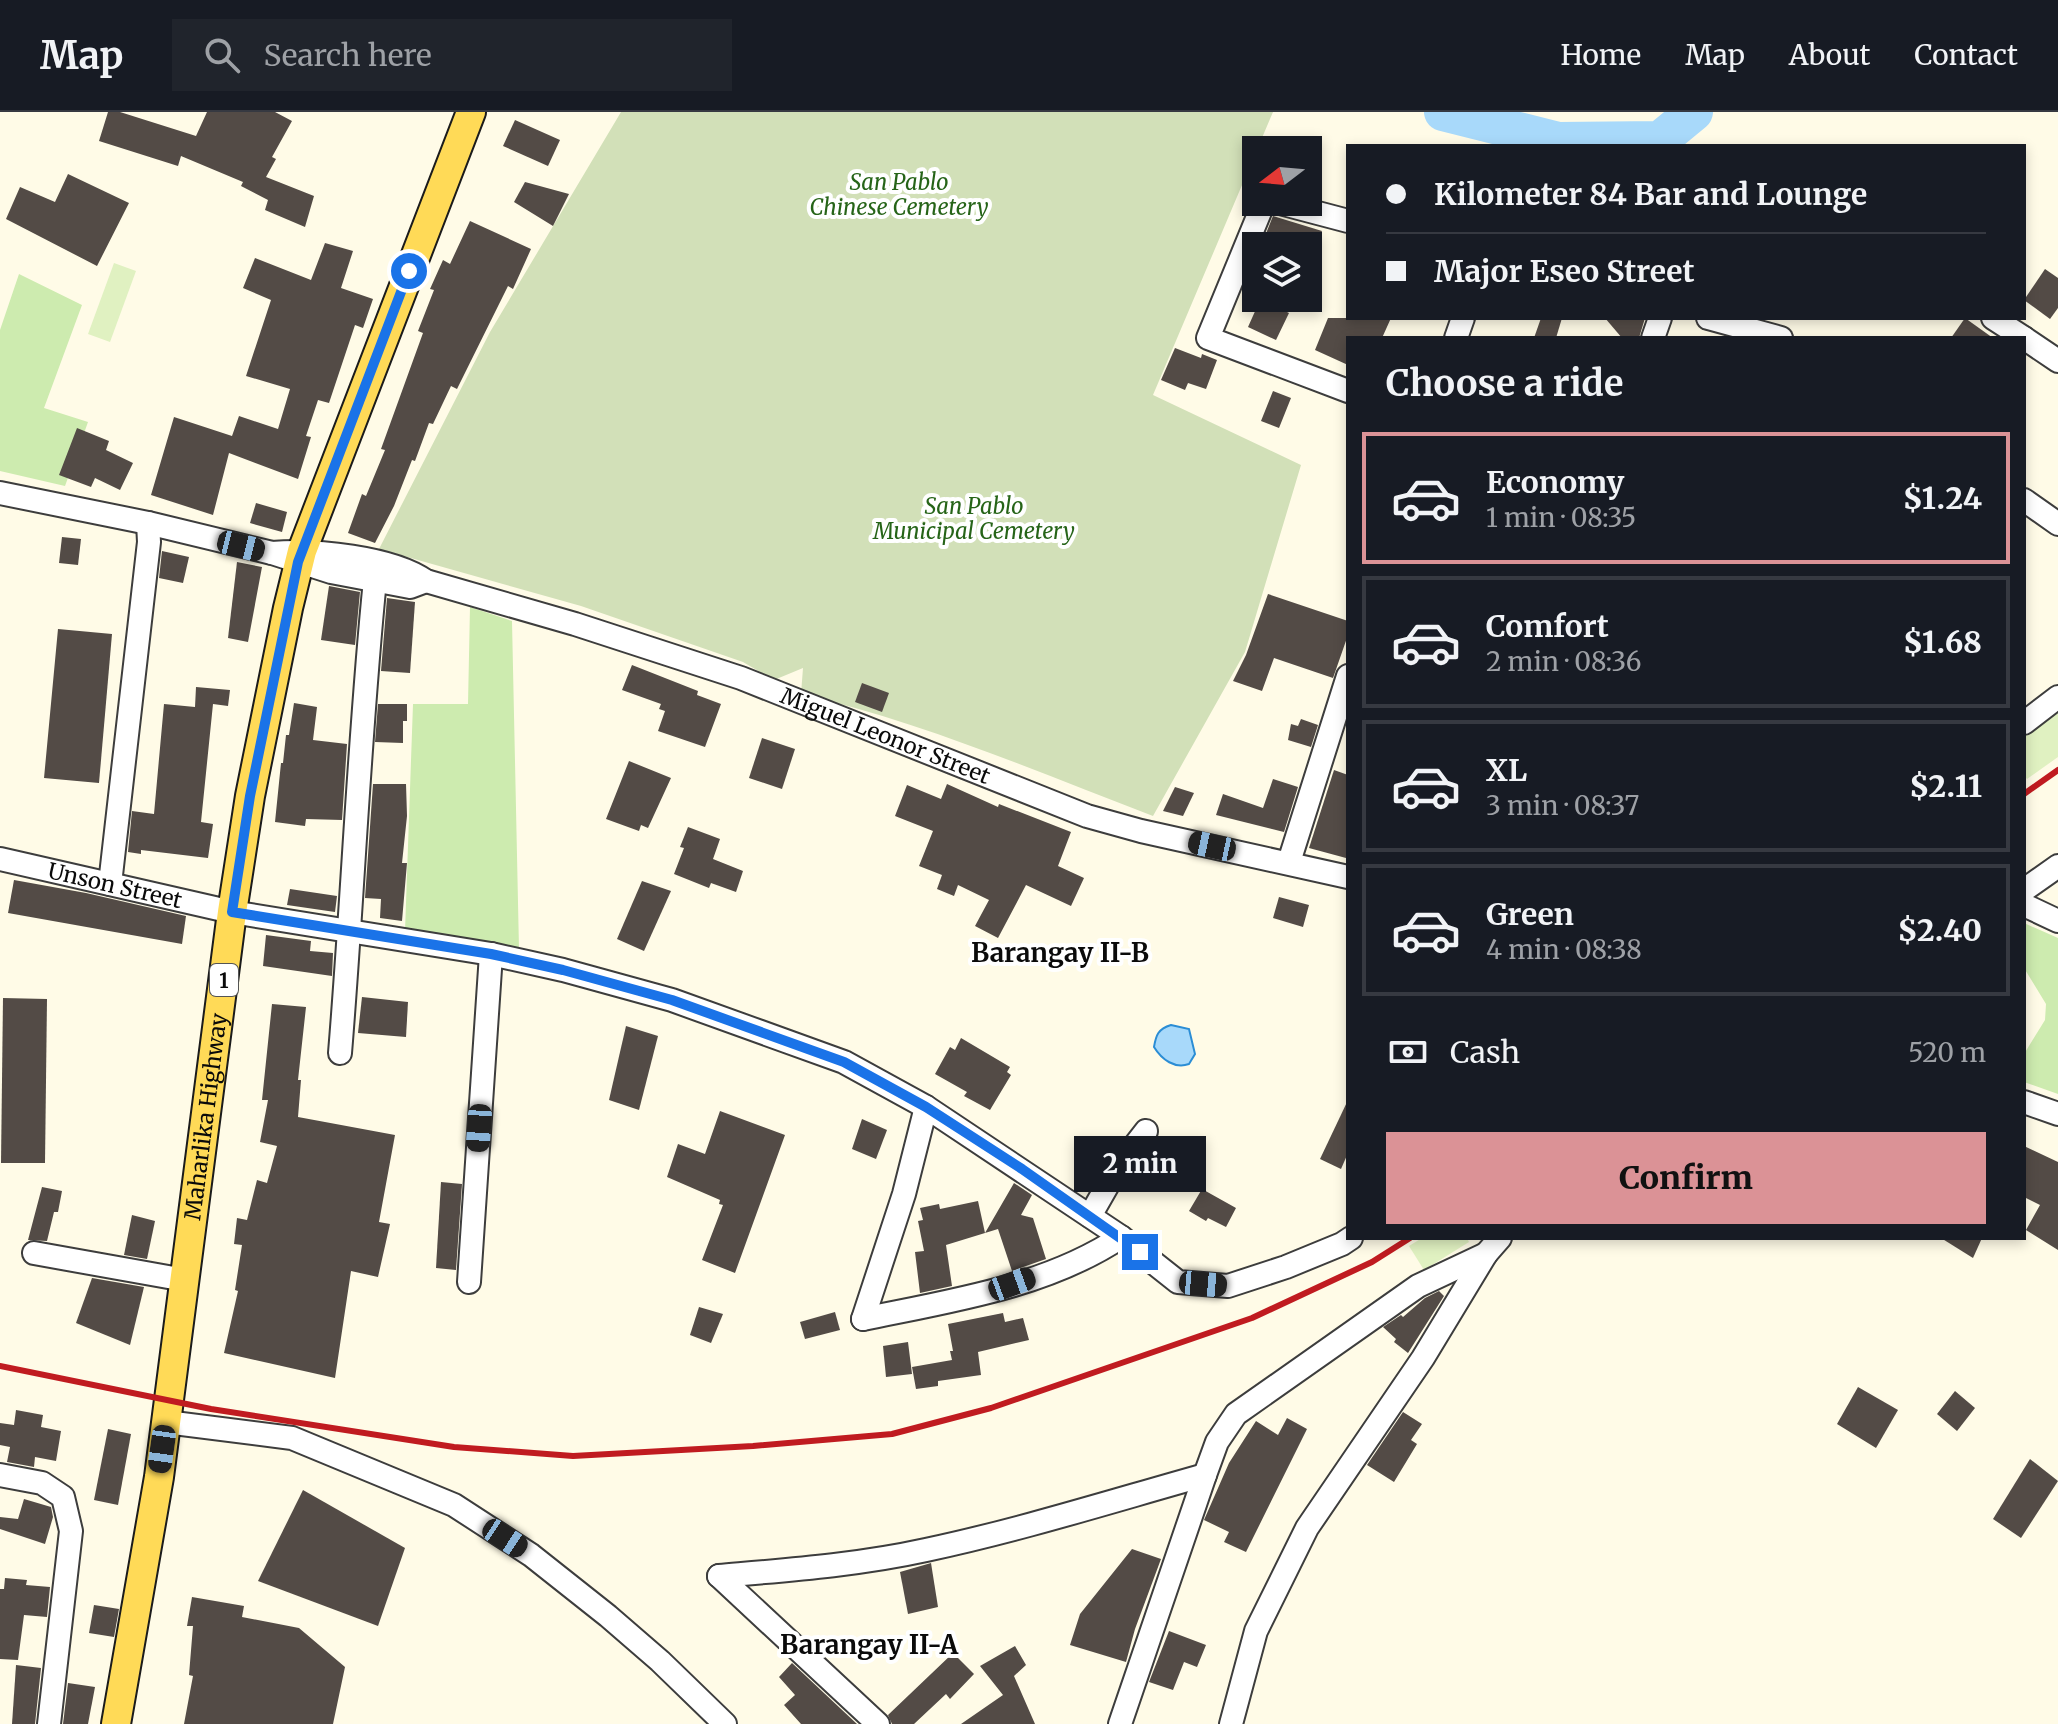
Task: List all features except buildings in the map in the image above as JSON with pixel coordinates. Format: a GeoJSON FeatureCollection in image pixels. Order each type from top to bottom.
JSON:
{"type":"FeatureCollection","features":[{"type":"Feature","properties":{"kind":"main road","name":"Maharlika Highway"},"geometry":{"type":"LineString","coordinates":[[116,1724],[166,1422],[232,912],[291,555],[471,112]]}},
{"type":"Feature","properties":{"kind":"street"},"geometry":{"type":"LineString","coordinates":[[1322,214],[1346,220]]}},
{"type":"Feature","properties":{"kind":"street"},"geometry":{"type":"LineString","coordinates":[[1258,216],[1208,338],[1346,390]]}},
{"type":"Feature","properties":{"kind":"street"},"geometry":{"type":"LineString","coordinates":[[1717,320],[1779,333]]}},
{"type":"Feature","properties":{"kind":"street"},"geometry":{"type":"LineString","coordinates":[[1996,320],[2021,336]]}},
{"type":"Feature","properties":{"kind":"street"},"geometry":{"type":"LineString","coordinates":[[2026,339],[2058,361]]}},
{"type":"Feature","properties":{"kind":"street","name":"Miguel Leonor Street"},"geometry":{"type":"LineString","coordinates":[[0,493],[291,555],[331,572],[410,587],[426,581]]}},
{"type":"Feature","properties":{"kind":"street"},"geometry":{"type":"LineString","coordinates":[[2026,501],[2058,524]]}},
{"type":"Feature","properties":{"kind":"street"},"geometry":{"type":"LineString","coordinates":[[110,884],[149,542],[148,523]]}},
{"type":"Feature","properties":{"kind":"street","name":"Miguel Leonor Street"},"geometry":{"type":"LineString","coordinates":[[291,555],[337,554],[413,572],[426,581],[587,628],[741,678],[1087,816],[1346,876]]}},
{"type":"Feature","properties":{"kind":"street"},"geometry":{"type":"LineString","coordinates":[[340,1053],[362,704],[375,580]]}},
{"type":"Feature","properties":{"kind":"street"},"geometry":{"type":"LineString","coordinates":[[1289,862],[1346,682]]}},
{"type":"Feature","properties":{"kind":"street"},"geometry":{"type":"LineString","coordinates":[[2026,721],[2042,701]]}},
{"type":"Feature","properties":{"kind":"street","name":"Unson Street"},"geometry":{"type":"LineString","coordinates":[[0,859],[232,912],[491,954],[672,1000],[844,1062],[926,1107],[1121,1237],[1178,1282],[1228,1286],[1286,1267],[1348,1240]]}},
{"type":"Feature","properties":{"kind":"street"},"geometry":{"type":"LineString","coordinates":[[2026,889],[2058,866]]}},
{"type":"Feature","properties":{"kind":"street"},"geometry":{"type":"LineString","coordinates":[[2026,906],[2058,921]]}},
{"type":"Feature","properties":{"kind":"street"},"geometry":{"type":"LineString","coordinates":[[469,1282],[491,954]]}},
{"type":"Feature","properties":{"kind":"street"},"geometry":{"type":"LineString","coordinates":[[2026,1103],[2058,1114]]}},
{"type":"Feature","properties":{"kind":"street"},"geometry":{"type":"LineString","coordinates":[[926,1107],[904,1194],[863,1319],[1012,1284],[1093,1256],[1121,1237]]}},
{"type":"Feature","properties":{"kind":"street"},"geometry":{"type":"LineString","coordinates":[[1090,1216],[1118,1167],[1146,1131]]}},
{"type":"Feature","properties":{"kind":"street"},"geometry":{"type":"LineString","coordinates":[[1120,1724],[1217,1442],[1236,1414],[1418,1286],[1493,1246]]}},
{"type":"Feature","properties":{"kind":"street"},"geometry":{"type":"LineString","coordinates":[[1231,1724],[1256,1631],[1307,1528],[1423,1358],[1493,1246]]}},
{"type":"Feature","properties":{"kind":"street"},"geometry":{"type":"LineString","coordinates":[[34,1253],[185,1280]]}},
{"type":"Feature","properties":{"kind":"street"},"geometry":{"type":"LineString","coordinates":[[166,1422],[292,1438],[454,1505],[531,1555],[608,1616],[725,1724]]}},
{"type":"Feature","properties":{"kind":"street"},"geometry":{"type":"LineString","coordinates":[[0,1475],[42,1483],[63,1497],[71,1531],[49,1724]]}},
{"type":"Feature","properties":{"kind":"street"},"geometry":{"type":"LineString","coordinates":[[878,1724],[719,1576],[830,1567],[924,1550],[1024,1526],[1205,1475]]}},
{"type":"Feature","properties":{"kind":"green space","name":"San Pablo Municipal Cemetery"},"geometry":{"type":"Polygon","coordinates":[[[621,112],[1273,112],[1263,136],[1242,136],[1242,185],[1153,395],[1301,465],[1245,652],[1153,816],[935,733],[801,694],[803,668],[774,680],[743,662],[581,606],[379,549],[490,332],[621,112]]]}},
{"type":"Feature","properties":{"kind":"green space"},"geometry":{"type":"Polygon","coordinates":[[[114,263],[136,271],[110,342],[88,334],[114,263]]]}},
{"type":"Feature","properties":{"kind":"green space"},"geometry":{"type":"Polygon","coordinates":[[[19,274],[82,305],[44,408],[88,422],[65,486],[0,471],[0,330],[19,274]]]}},
{"type":"Feature","properties":{"kind":"green space"},"geometry":{"type":"Polygon","coordinates":[[[470,607],[512,621],[519,949],[405,931],[413,704],[468,704],[470,607]]]}},
{"type":"Feature","properties":{"kind":"green space"},"geometry":{"type":"Polygon","coordinates":[[[2058,711],[2058,757],[2027,779],[2026,778],[2026,734],[2058,711]]]}},
{"type":"Feature","properties":{"kind":"green space"},"geometry":{"type":"Polygon","coordinates":[[[2026,924],[2058,938],[2058,1094],[2026,1083],[2026,1051],[2045,1020],[2046,1004],[2026,971],[2026,924]]]}},
{"type":"Feature","properties":{"kind":"green space"},"geometry":{"type":"Polygon","coordinates":[[[1419,1240],[1469,1242],[1424,1270],[1409,1246],[1419,1240]]]}},
{"type":"Feature","properties":{"kind":"water"},"geometry":{"type":"Polygon","coordinates":[[[1171,1025],[1189,1029],[1195,1054],[1189,1064],[1169,1062],[1154,1047],[1158,1033],[1171,1025]]]}},
{"type":"Feature","properties":{"kind":"waterway"},"geometry":{"type":"LineString","coordinates":[[1443,112],[1558,141],[1660,140],[1694,112]]}},
{"type":"Feature","properties":{"kind":"railway"},"geometry":{"type":"LineString","coordinates":[[2026,793],[2058,770]]}},
{"type":"Feature","properties":{"kind":"railway"},"geometry":{"type":"LineString","coordinates":[[0,1366],[211,1409],[454,1447],[573,1456],[753,1446],[892,1434],[991,1408],[1252,1318],[1372,1262],[1407,1240]]}},
{"type":"Feature","properties":{"kind":"district","name":"Barangay II-B"},"geometry":{"type":"Point","coordinates":[1060,952]}},
{"type":"Feature","properties":{"kind":"district","name":"Barangay II-A"},"geometry":{"type":"Point","coordinates":[869,1644]}},
{"type":"Feature","properties":{"kind":"route"},"geometry":{"type":"LineString","coordinates":[[409,271],[298,562],[250,796],[232,912],[491,954],[563,970],[672,1000],[844,1062],[926,1107],[1022,1169],[1140,1252]]}},
{"type":"Feature","properties":{"kind":"park label","name":"San Pablo Chinese Cemetery"},"geometry":{"type":"Point","coordinates":[899,194]}}]}
